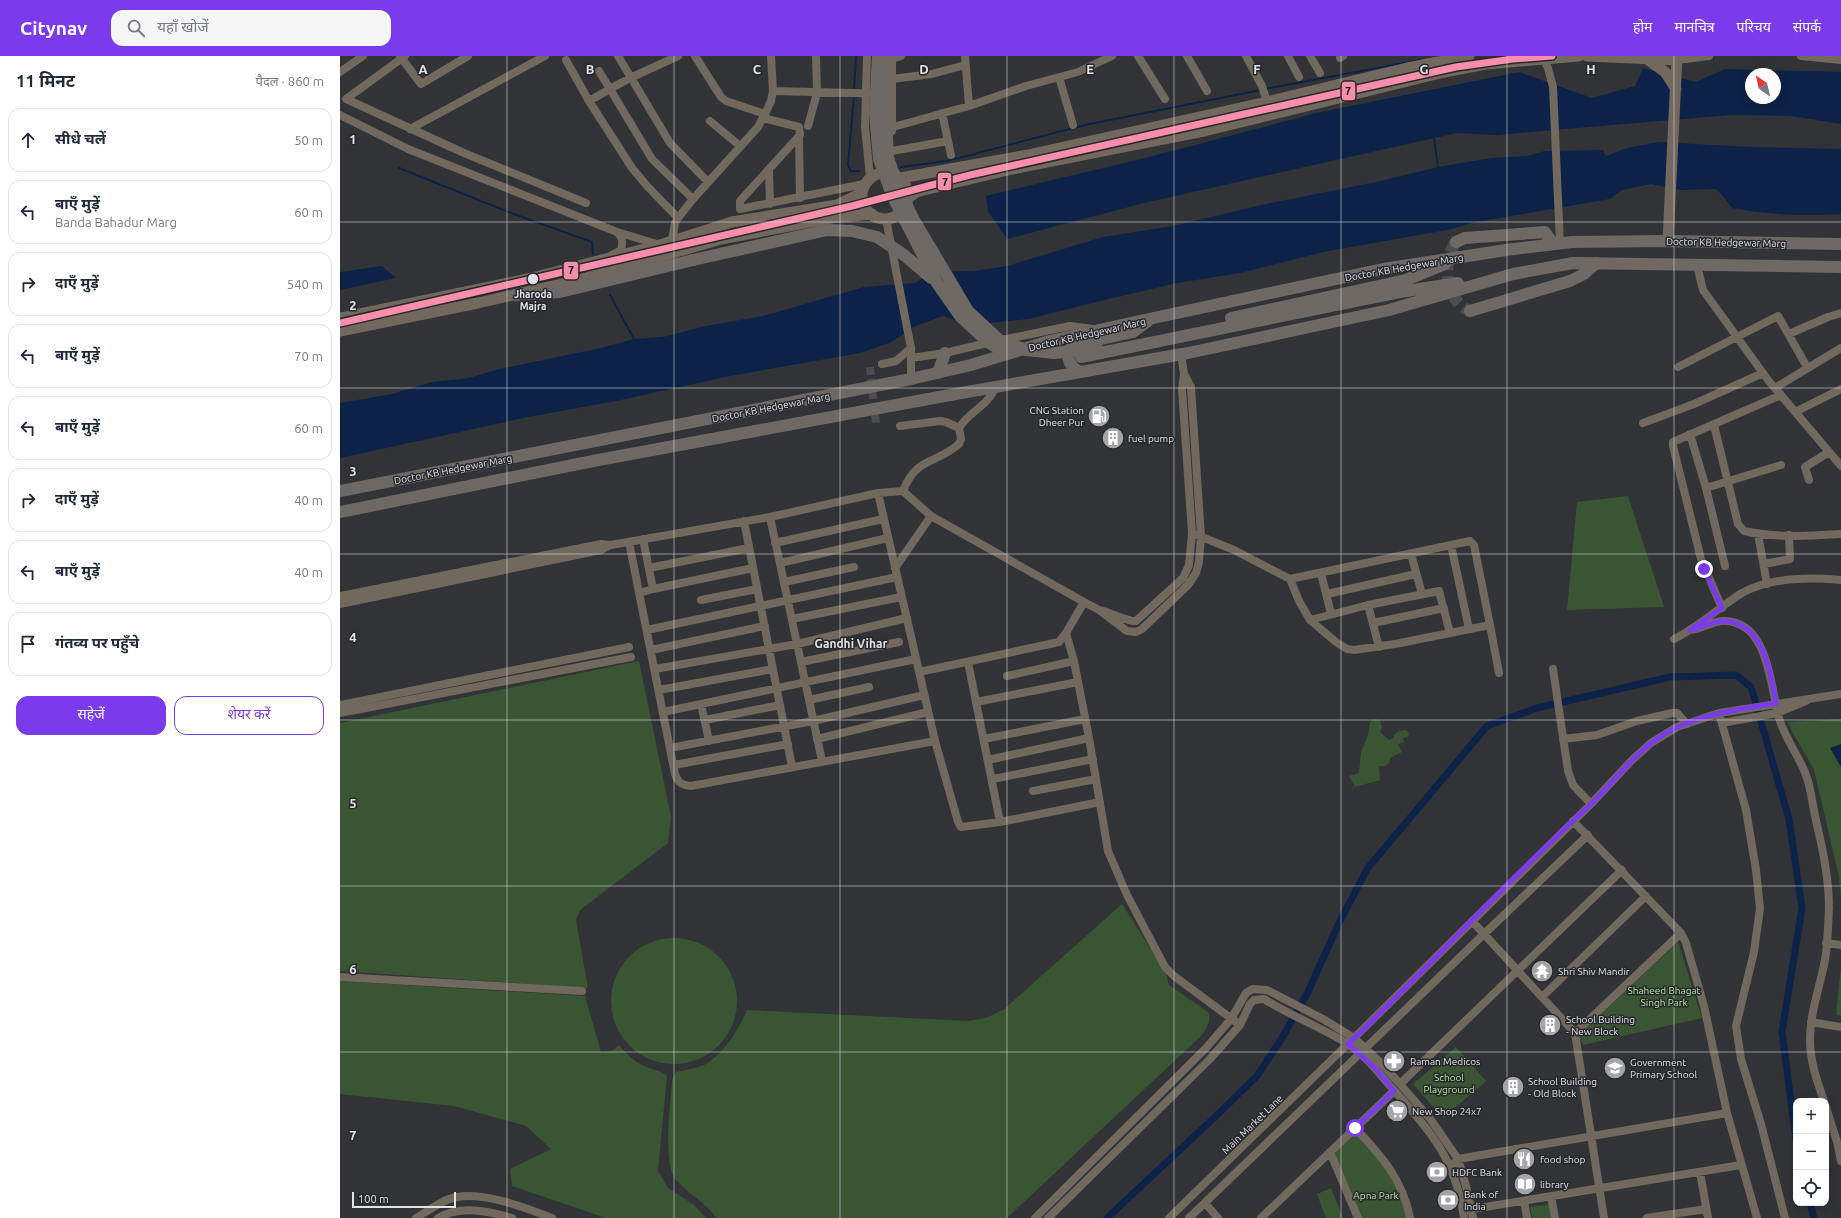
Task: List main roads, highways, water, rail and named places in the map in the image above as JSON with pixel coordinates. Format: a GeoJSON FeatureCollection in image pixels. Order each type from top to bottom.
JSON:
{"type":"FeatureCollection","features":[{"type":"Feature","properties":{"kind":"highway"},"geometry":{"type":"LineString","coordinates":[[878,56],[875,113],[880,159],[892,195],[937,283],[960,316],[988,342],[1006,352],[1024,358],[1044,360],[1081,357],[1380,291],[1463,256]]}},
{"type":"Feature","properties":{"kind":"highway"},"geometry":{"type":"LineString","coordinates":[[890,57],[886,115],[888,158],[901,194],[968,311],[999,340],[1019,348],[1040,353],[1054,354],[1090,349],[1380,291],[1513,274]]}},
{"type":"Feature","properties":{"kind":"highway"},"geometry":{"type":"LineString","coordinates":[[516,295],[560,292],[827,230],[852,231],[877,237],[904,256],[937,283]]}},
{"type":"Feature","properties":{"kind":"highway"},"geometry":{"type":"LineString","coordinates":[[1456,242],[1464,238],[1546,232],[1556,244]]}},
{"type":"Feature","properties":{"kind":"highway","name":"Doctor KB Hedgewar Marg"},"geometry":{"type":"LineString","coordinates":[[340,491],[911,379],[970,365],[1050,341],[1383,269],[1463,256],[1556,244],[1668,241],[1841,244]]}},
{"type":"Feature","properties":{"kind":"highway","name":"Doctor KB Hedgewar Marg"},"geometry":{"type":"LineString","coordinates":[[340,512],[593,461],[1181,354],[1389,310],[1513,274],[1573,263],[1841,267]]}},
{"type":"Feature","properties":{"kind":"highway"},"geometry":{"type":"LineString","coordinates":[[1470,311],[1570,281],[1584,274],[1596,264]]}},
{"type":"Feature","properties":{"kind":"highway"},"geometry":{"type":"LineString","coordinates":[[1079,372],[1072,368],[1067,355],[1073,346],[1133,332],[1152,319]]}},
{"type":"Feature","properties":{"kind":"highway"},"geometry":{"type":"LineString","coordinates":[[938,373],[945,353]]}},
{"type":"Feature","properties":{"kind":"main road"},"geometry":{"type":"LineString","coordinates":[[898,176],[1028,155],[1264,94],[1469,56]]}},
{"type":"Feature","properties":{"kind":"main road"},"geometry":{"type":"LineString","coordinates":[[908,198],[916,192],[1012,169],[1204,131],[1444,72],[1486,64],[1543,57],[1579,56]]}},
{"type":"Feature","properties":{"kind":"main road"},"geometry":{"type":"LineString","coordinates":[[1587,56],[1647,59],[1677,58],[1668,241]]}},
{"type":"Feature","properties":{"kind":"main road"},"geometry":{"type":"LineString","coordinates":[[1647,59],[1665,72],[1676,94]]}},
{"type":"Feature","properties":{"kind":"main road"},"geometry":{"type":"LineString","coordinates":[[340,318],[532,278],[660,245],[732,222],[837,205],[865,185],[878,173],[888,172],[898,176],[908,189],[906,207],[900,214],[892,218],[886,219],[872,214],[867,210],[862,202],[865,185]]}},
{"type":"Feature","properties":{"kind":"main road"},"geometry":{"type":"LineString","coordinates":[[340,331],[516,295],[601,274],[721,239],[831,218],[872,214]]}},
{"type":"Feature","properties":{"kind":"water"},"geometry":{"type":"Polygon","coordinates":[[[1643,68],[1696,82],[1725,69],[1745,70],[1745,104],[1781,104],[1781,70],[1841,72],[1841,124],[1791,116],[1731,115],[1496,135],[1457,133],[1144,203],[1007,239],[988,211],[986,196],[1145,158],[1321,112],[1519,72],[1592,98],[1635,86],[1643,68]]]}},
{"type":"Feature","properties":{"kind":"water"},"geometry":{"type":"Polygon","coordinates":[[[1658,142],[1752,147],[1841,149],[1841,214],[1786,214],[1732,208],[1716,189],[1681,190],[1651,184],[1622,190],[1610,199],[1476,222],[1447,230],[1323,252],[1240,273],[1177,283],[1029,319],[970,325],[943,316],[913,327],[890,343],[860,353],[730,376],[616,401],[528,417],[340,458],[340,403],[392,394],[432,382],[469,378],[499,369],[601,348],[634,339],[663,337],[706,326],[763,316],[864,287],[915,283],[932,272],[974,271],[1007,266],[1103,237],[1173,226],[1266,204],[1381,181],[1438,167],[1491,158],[1527,156],[1545,151],[1603,150],[1606,156],[1627,148],[1658,142]]]}},
{"type":"Feature","properties":{"kind":"water"},"geometry":{"type":"Polygon","coordinates":[[[382,266],[396,278],[340,290],[340,272],[382,266]]]}},
{"type":"Feature","properties":{"kind":"water"},"geometry":{"type":"Polygon","coordinates":[[[1841,744],[1841,767],[1830,748],[1841,744]]]}},
{"type":"Feature","properties":{"kind":"waterway"},"geometry":{"type":"LineString","coordinates":[[854,91],[856,56]]}},
{"type":"Feature","properties":{"kind":"waterway"},"geometry":{"type":"LineString","coordinates":[[1265,89],[1420,60]]}},
{"type":"Feature","properties":{"kind":"waterway"},"geometry":{"type":"LineString","coordinates":[[901,167],[947,161],[1085,125],[1261,90]]}},
{"type":"Feature","properties":{"kind":"waterway"},"geometry":{"type":"LineString","coordinates":[[854,95],[848,165],[851,171],[859,171]]}},
{"type":"Feature","properties":{"kind":"waterway"},"geometry":{"type":"LineString","coordinates":[[1434,136],[1438,169]]}},
{"type":"Feature","properties":{"kind":"waterway"},"geometry":{"type":"LineString","coordinates":[[399,168],[511,213],[592,242],[593,254]]}},
{"type":"Feature","properties":{"kind":"waterway"},"geometry":{"type":"LineString","coordinates":[[610,295],[634,339]]}},
{"type":"Feature","properties":{"kind":"waterway"},"geometry":{"type":"LineString","coordinates":[[1107,1218],[1257,1076],[1282,1038],[1308,992],[1338,925],[1367,869],[1487,726],[1537,708],[1670,677],[1736,675],[1751,687],[1789,819],[1802,908],[1782,1032],[1795,1134]]}},
{"type":"Feature","properties":{"kind":"waterway"},"geometry":{"type":"LineString","coordinates":[[1811,1206],[1814,1218]]}},
{"type":"Feature","properties":{"kind":"tunnel"},"geometry":{"type":"LineString","coordinates":[[1456,242],[1448,259],[1448,280],[1455,299],[1470,311]]}},
{"type":"Feature","properties":{"kind":"tunnel"},"geometry":{"type":"LineString","coordinates":[[870,367],[876,424]]}},
{"type":"Feature","properties":{"kind":"place","name":"Jharoda Majra"},"geometry":{"type":"Point","coordinates":[533,279]}},
{"type":"Feature","properties":{"kind":"place","name":"CNG Station Dheer Pur"},"geometry":{"type":"Point","coordinates":[1099,416]}},
{"type":"Feature","properties":{"kind":"place","name":"fuel pump"},"geometry":{"type":"Point","coordinates":[1113,438]}},
{"type":"Feature","properties":{"kind":"place","name":"Shri Shiv Mandir"},"geometry":{"type":"Point","coordinates":[1542,971]}},
{"type":"Feature","properties":{"kind":"place","name":"School Building - New Block"},"geometry":{"type":"Point","coordinates":[1550,1025]}},
{"type":"Feature","properties":{"kind":"place","name":"Raman Medicos"},"geometry":{"type":"Point","coordinates":[1394,1061]}},
{"type":"Feature","properties":{"kind":"place","name":"Government Primary School"},"geometry":{"type":"Point","coordinates":[1615,1068]}},
{"type":"Feature","properties":{"kind":"place","name":"School Building - Old Block"},"geometry":{"type":"Point","coordinates":[1513,1087]}},
{"type":"Feature","properties":{"kind":"place","name":"New Shop 24x7"},"geometry":{"type":"Point","coordinates":[1397,1111]}},
{"type":"Feature","properties":{"kind":"place","name":"food shop"},"geometry":{"type":"Point","coordinates":[1524,1159]}},
{"type":"Feature","properties":{"kind":"place","name":"HDFC Bank"},"geometry":{"type":"Point","coordinates":[1437,1172]}},
{"type":"Feature","properties":{"kind":"place","name":"library"},"geometry":{"type":"Point","coordinates":[1525,1184]}},
{"type":"Feature","properties":{"kind":"place","name":"Bank of India"},"geometry":{"type":"Point","coordinates":[1448,1200]}},
{"type":"Feature","properties":{"kind":"district","name":"Gandhi Vihar"},"geometry":{"type":"Point","coordinates":[851,644]}},
{"type":"Feature","properties":{"kind":"park label","name":"Shaheed Bhagat Singh Park"},"geometry":{"type":"Point","coordinates":[1664,996]}},
{"type":"Feature","properties":{"kind":"park label","name":"School Playground"},"geometry":{"type":"Point","coordinates":[1449,1082]}},
{"type":"Feature","properties":{"kind":"park label","name":"Apna Park"},"geometry":{"type":"Point","coordinates":[1376,1195]}}]}
